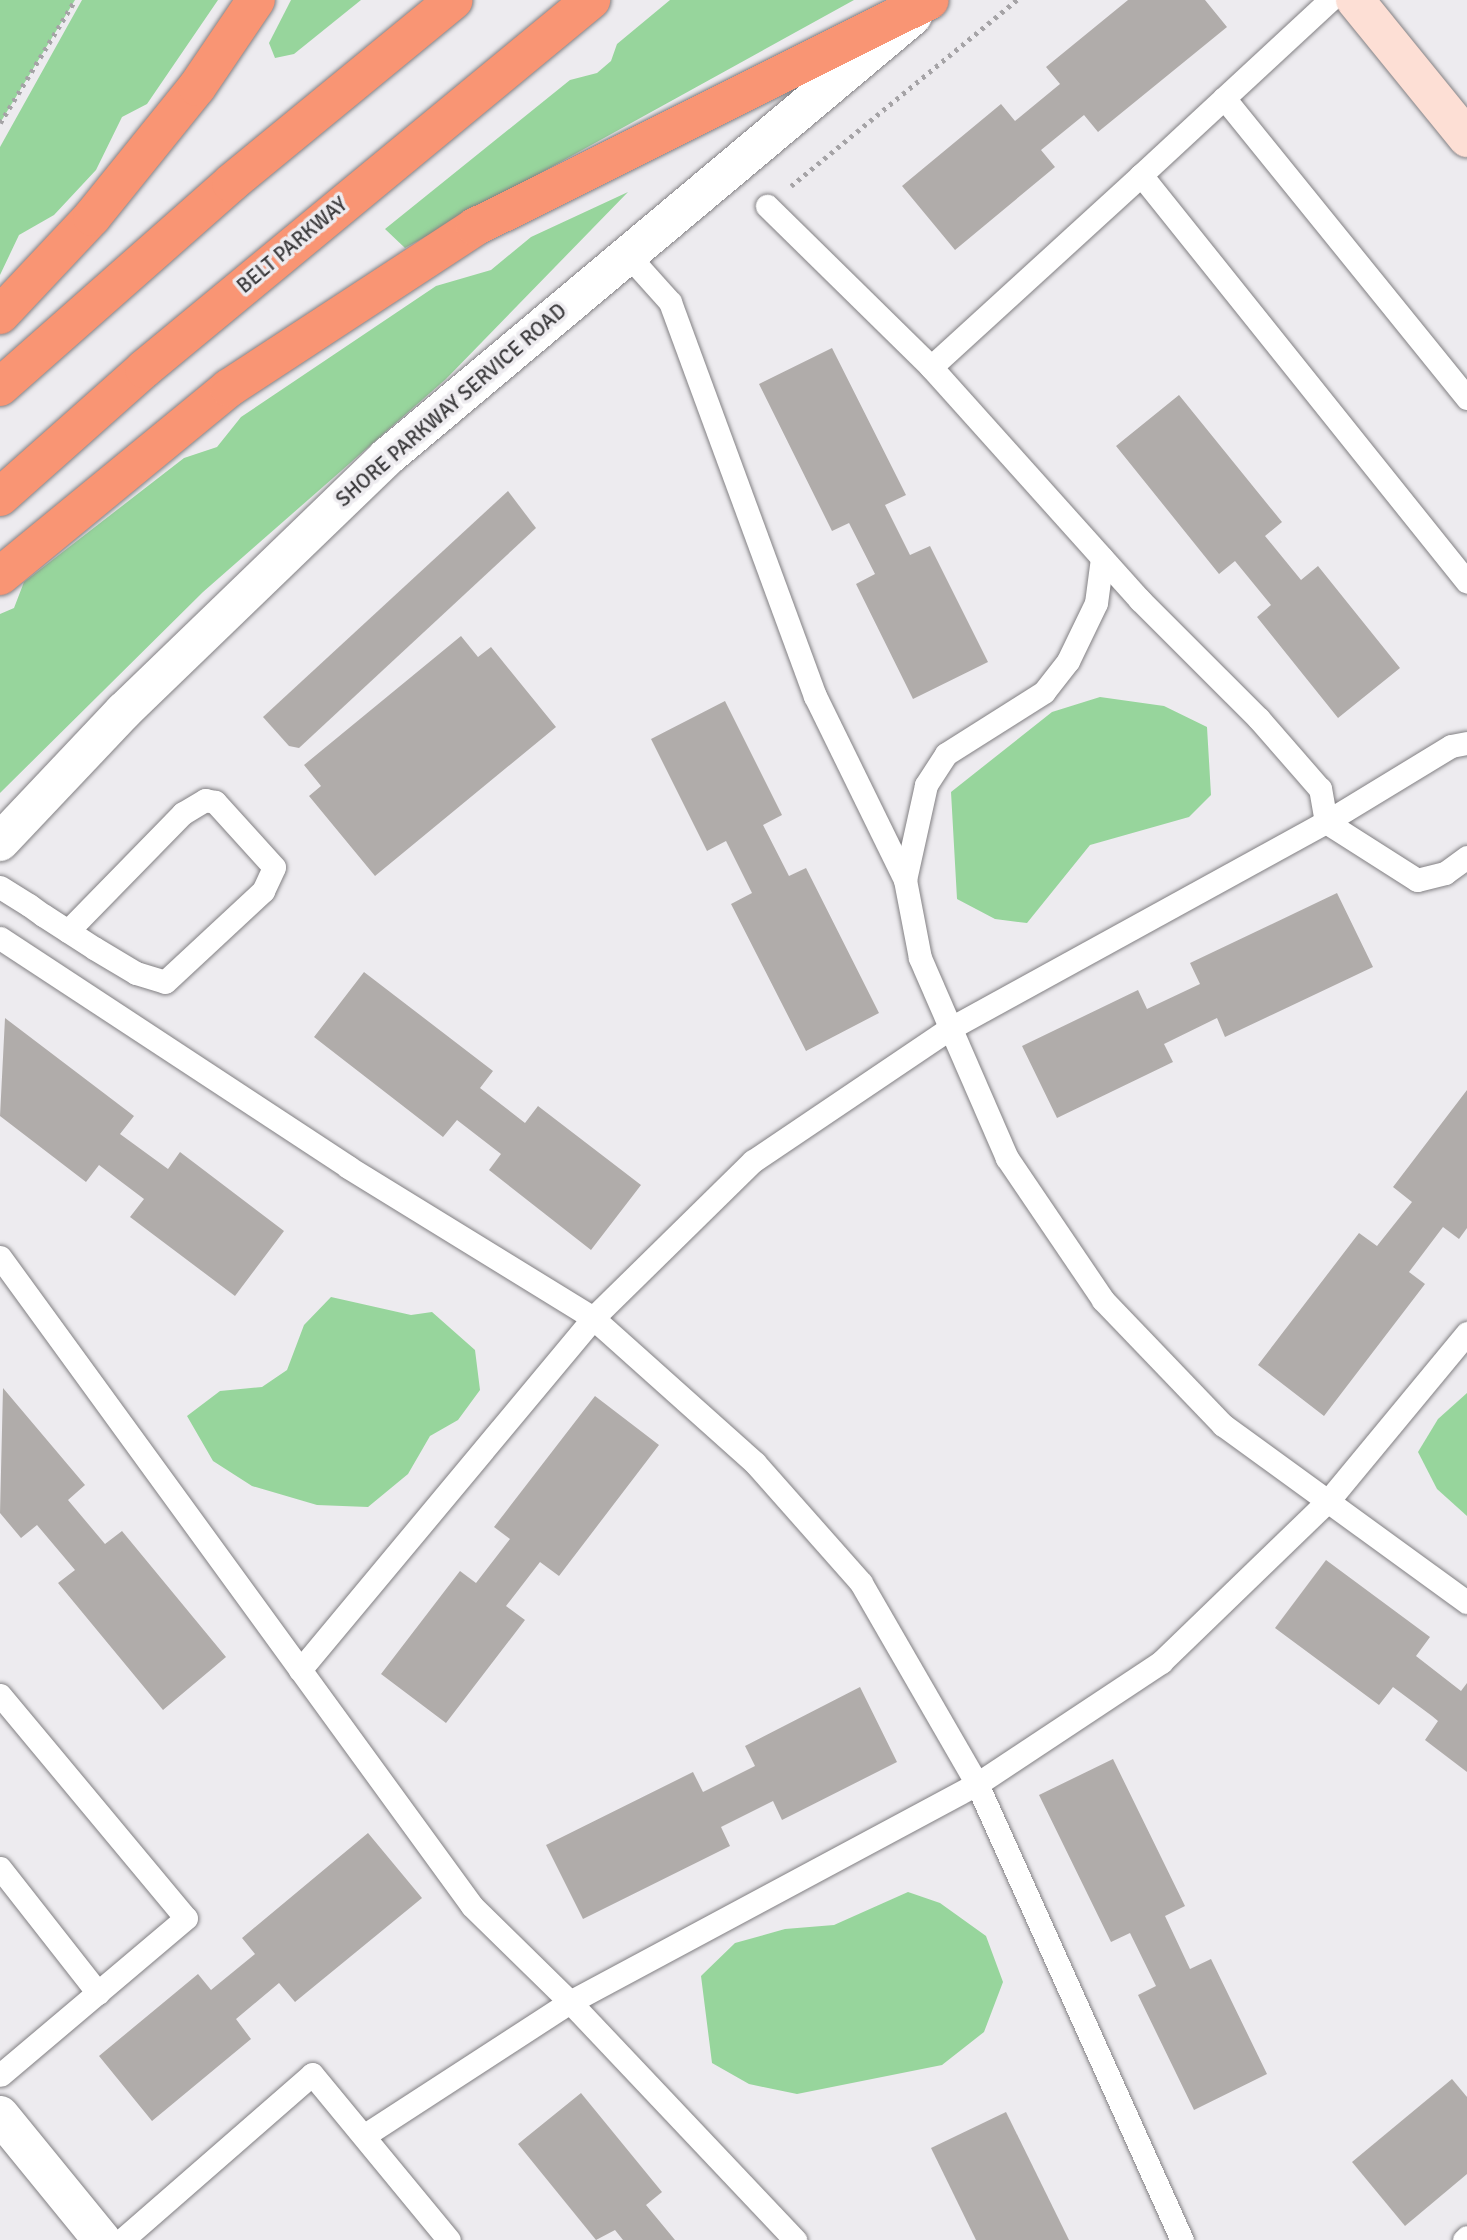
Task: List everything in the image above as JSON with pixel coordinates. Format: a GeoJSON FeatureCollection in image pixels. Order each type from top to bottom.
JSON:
{"type":"FeatureCollection","features":[{"type":"Feature","properties":{"kind":"highway"},"geometry":{"type":"LineString","coordinates":[[0,315],[92,217],[197,87],[256,0]]}},
{"type":"Feature","properties":{"kind":"highway"},"geometry":{"type":"LineString","coordinates":[[0,387],[231,183],[454,0]]}},
{"type":"Feature","properties":{"kind":"highway","name":"BELT PARKWAY"},"geometry":{"type":"LineString","coordinates":[[0,497],[154,360],[591,0]]}},
{"type":"Feature","properties":{"kind":"highway"},"geometry":{"type":"LineString","coordinates":[[0,576],[229,388],[475,227],[931,0]]}},
{"type":"Feature","properties":{"kind":"main road"},"geometry":{"type":"LineString","coordinates":[[1354,0],[1467,138]]}},
{"type":"Feature","properties":{"kind":"street","name":"SHORE PARKWAY SERVICE ROAD"},"geometry":{"type":"LineString","coordinates":[[0,842],[124,711],[387,457],[626,253],[730,174],[931,0]]}},
{"type":"Feature","properties":{"kind":"street"},"geometry":{"type":"LineString","coordinates":[[0,2115],[102,2240]]}},
{"type":"Feature","properties":{"kind":"lane"},"geometry":{"type":"LineString","coordinates":[[931,367],[1330,0]]}},
{"type":"Feature","properties":{"kind":"lane"},"geometry":{"type":"LineString","coordinates":[[1224,98],[1467,398]]}},
{"type":"Feature","properties":{"kind":"lane"},"geometry":{"type":"LineString","coordinates":[[1140,175],[1467,582]]}},
{"type":"Feature","properties":{"kind":"lane"},"geometry":{"type":"LineString","coordinates":[[767,206],[931,367],[1102,558],[1320,789],[1326,822],[1417,880],[1445,873],[1467,857]]}},
{"type":"Feature","properties":{"kind":"lane"},"geometry":{"type":"LineString","coordinates":[[626,253],[670,302],[815,696],[905,880],[920,958],[1007,1158],[1103,1300],[1223,1424],[1467,1602]]}},
{"type":"Feature","properties":{"kind":"lane"},"geometry":{"type":"LineString","coordinates":[[905,880],[926,785],[947,754],[1044,692],[1068,662],[1096,603],[1102,558]]}},
{"type":"Feature","properties":{"kind":"lane"},"geometry":{"type":"LineString","coordinates":[[300,1670],[593,1318],[754,1161],[949,1029],[1326,822],[1451,746],[1467,743]]}},
{"type":"Feature","properties":{"kind":"lane"},"geometry":{"type":"LineString","coordinates":[[0,887],[68,931],[165,982],[263,891],[274,867],[215,802],[205,800],[183,813],[68,931]]}},
{"type":"Feature","properties":{"kind":"lane"},"geometry":{"type":"LineString","coordinates":[[0,938],[348,1167],[593,1318],[755,1463],[861,1583],[976,1784],[1182,2240]]}},
{"type":"Feature","properties":{"kind":"lane"},"geometry":{"type":"LineString","coordinates":[[0,1257],[472,1906],[570,2002],[795,2240]]}},
{"type":"Feature","properties":{"kind":"lane"},"geometry":{"type":"LineString","coordinates":[[365,2135],[570,2002],[976,1784],[1161,1662],[1328,1501],[1467,1333]]}},
{"type":"Feature","properties":{"kind":"lane"},"geometry":{"type":"LineString","coordinates":[[0,1695],[186,1918],[0,2075]]}},
{"type":"Feature","properties":{"kind":"lane"},"geometry":{"type":"LineString","coordinates":[[0,1868],[98,1993]]}},
{"type":"Feature","properties":{"kind":"lane"},"geometry":{"type":"LineString","coordinates":[[121,2240],[312,2074],[449,2240]]}},
{"type":"Feature","properties":{"kind":"path"},"geometry":{"type":"LineString","coordinates":[[0,123],[75,0]]}},
{"type":"Feature","properties":{"kind":"path"},"geometry":{"type":"LineString","coordinates":[[767,206],[1017,0]]}},
{"type":"Feature","properties":{"kind":"green space"},"geometry":{"type":"Polygon","coordinates":[[[0,0],[75,0],[0,123],[0,0]]]}},
{"type":"Feature","properties":{"kind":"green space"},"geometry":{"type":"Polygon","coordinates":[[[82,0],[218,0],[147,104],[122,117],[96,170],[54,215],[19,235],[0,275],[0,147],[82,0]]]}},
{"type":"Feature","properties":{"kind":"green space"},"geometry":{"type":"Polygon","coordinates":[[[291,0],[361,0],[294,54],[275,58],[269,43],[291,0]]]}},
{"type":"Feature","properties":{"kind":"green space"},"geometry":{"type":"Polygon","coordinates":[[[670,0],[854,0],[405,248],[385,229],[570,80],[597,73],[611,61],[617,44],[670,0]]]}},
{"type":"Feature","properties":{"kind":"green space"},"geometry":{"type":"Polygon","coordinates":[[[628,192],[446,379],[203,592],[0,793],[0,614],[14,608],[24,582],[184,458],[217,447],[241,417],[436,286],[491,270],[531,237],[628,192]]]}},
{"type":"Feature","properties":{"kind":"green space"},"geometry":{"type":"Polygon","coordinates":[[[1100,697],[1164,706],[1207,727],[1211,795],[1189,817],[1090,845],[1027,923],[995,919],[957,899],[951,792],[1052,712],[1100,697]]]}},
{"type":"Feature","properties":{"kind":"green space"},"geometry":{"type":"Polygon","coordinates":[[[331,1297],[411,1315],[432,1312],[475,1350],[480,1390],[458,1420],[430,1436],[408,1474],[368,1507],[317,1505],[252,1486],[213,1461],[187,1416],[220,1391],[262,1387],[287,1370],[304,1325],[331,1297]]]}},
{"type":"Feature","properties":{"kind":"green space"},"geometry":{"type":"Polygon","coordinates":[[[1467,1393],[1467,1516],[1437,1489],[1418,1452],[1438,1419],[1467,1393]]]}},
{"type":"Feature","properties":{"kind":"green space"},"geometry":{"type":"Polygon","coordinates":[[[908,1892],[940,1903],[986,1936],[1003,1982],[984,2032],[942,2065],[797,2094],[749,2084],[712,2063],[701,1976],[735,1943],[785,1929],[834,1925],[908,1892]]]}},
{"type":"Feature","properties":{"kind":"building"},"geometry":{"type":"Polygon","coordinates":[[[1128,0],[1205,0],[1227,27],[1098,132],[1084,115],[1041,150],[1055,167],[955,250],[902,186],[1001,104],[1015,121],[1060,84],[1046,67],[1128,0]]]}},
{"type":"Feature","properties":{"kind":"building"},"geometry":{"type":"Polygon","coordinates":[[[832,348],[906,495],[885,505],[910,555],[930,546],[988,662],[913,699],[856,584],[875,574],[849,523],[832,531],[759,384],[832,348]]]}},
{"type":"Feature","properties":{"kind":"building"},"geometry":{"type":"Polygon","coordinates":[[[1179,395],[1282,522],[1265,536],[1301,580],[1318,566],[1400,668],[1338,718],[1257,617],[1271,605],[1235,561],[1219,574],[1116,446],[1179,395]]]}},
{"type":"Feature","properties":{"kind":"building"},"geometry":{"type":"Polygon","coordinates":[[[508,491],[536,528],[299,748],[289,746],[263,717],[508,491]]]}},
{"type":"Feature","properties":{"kind":"building"},"geometry":{"type":"Polygon","coordinates":[[[461,636],[478,657],[491,647],[556,727],[375,876],[309,796],[321,786],[304,765],[461,636]]]}},
{"type":"Feature","properties":{"kind":"building"},"geometry":{"type":"Polygon","coordinates":[[[725,701],[782,815],[763,825],[789,876],[806,868],[879,1013],[806,1051],[731,904],[752,893],[726,841],[707,851],[651,739],[725,701]]]}},
{"type":"Feature","properties":{"kind":"building"},"geometry":{"type":"Polygon","coordinates":[[[1337,893],[1373,967],[1225,1037],[1217,1018],[1164,1044],[1173,1062],[1057,1118],[1022,1046],[1138,990],[1147,1009],[1200,984],[1190,963],[1337,893]]]}},
{"type":"Feature","properties":{"kind":"building"},"geometry":{"type":"Polygon","coordinates":[[[364,972],[493,1071],[480,1088],[525,1123],[538,1106],[641,1185],[591,1250],[489,1170],[501,1154],[457,1120],[443,1137],[314,1037],[364,972]]]}},
{"type":"Feature","properties":{"kind":"building"},"geometry":{"type":"Polygon","coordinates":[[[5,1018],[134,1116],[120,1134],[168,1169],[180,1152],[284,1231],[235,1296],[130,1217],[144,1199],[99,1165],[86,1182],[0,1116],[5,1018]]]}},
{"type":"Feature","properties":{"kind":"building"},"geometry":{"type":"Polygon","coordinates":[[[1467,1090],[1467,1228],[1459,1239],[1443,1227],[1409,1272],[1425,1284],[1324,1416],[1258,1365],[1359,1233],[1377,1246],[1412,1202],[1393,1187],[1467,1090]]]}},
{"type":"Feature","properties":{"kind":"building"},"geometry":{"type":"Polygon","coordinates":[[[3,1388],[85,1485],[68,1500],[105,1544],[122,1531],[226,1657],[163,1710],[58,1583],[75,1570],[37,1525],[21,1538],[0,1513],[3,1388]]]}},
{"type":"Feature","properties":{"kind":"building"},"geometry":{"type":"Polygon","coordinates":[[[595,1396],[659,1445],[559,1576],[540,1562],[506,1606],[525,1620],[446,1723],[381,1674],[460,1571],[476,1583],[510,1539],[494,1527],[595,1396]]]}},
{"type":"Feature","properties":{"kind":"building"},"geometry":{"type":"Polygon","coordinates":[[[1326,1560],[1430,1637],[1416,1656],[1461,1691],[1467,1683],[1467,1772],[1425,1740],[1438,1721],[1432,1716],[1393,1687],[1379,1705],[1275,1628],[1326,1560]]]}},
{"type":"Feature","properties":{"kind":"building"},"geometry":{"type":"Polygon","coordinates":[[[860,1687],[897,1762],[782,1820],[773,1801],[721,1827],[730,1846],[583,1919],[546,1845],[693,1772],[703,1792],[755,1766],[745,1746],[860,1687]]]}},
{"type":"Feature","properties":{"kind":"building"},"geometry":{"type":"Polygon","coordinates":[[[1113,1759],[1185,1906],[1165,1916],[1190,1969],[1211,1959],[1267,2074],[1194,2110],[1138,1995],[1156,1986],[1130,1933],[1111,1942],[1039,1795],[1113,1759]]]}},
{"type":"Feature","properties":{"kind":"building"},"geometry":{"type":"Polygon","coordinates":[[[368,1833],[422,1898],[295,2002],[279,1983],[236,2019],[251,2039],[152,2121],[99,2056],[198,1974],[211,1990],[255,1954],[242,1938],[368,1833]]]}},
{"type":"Feature","properties":{"kind":"building"},"geometry":{"type":"Polygon","coordinates":[[[1452,2079],[1467,2097],[1467,2174],[1405,2226],[1352,2162],[1452,2079]]]}},
{"type":"Feature","properties":{"kind":"building"},"geometry":{"type":"Polygon","coordinates":[[[581,2093],[662,2192],[646,2205],[675,2240],[623,2240],[615,2230],[596,2240],[518,2144],[581,2093]]]}},
{"type":"Feature","properties":{"kind":"building"},"geometry":{"type":"Polygon","coordinates":[[[1006,2112],[1069,2240],[976,2240],[931,2148],[1006,2112]]]}}]}
